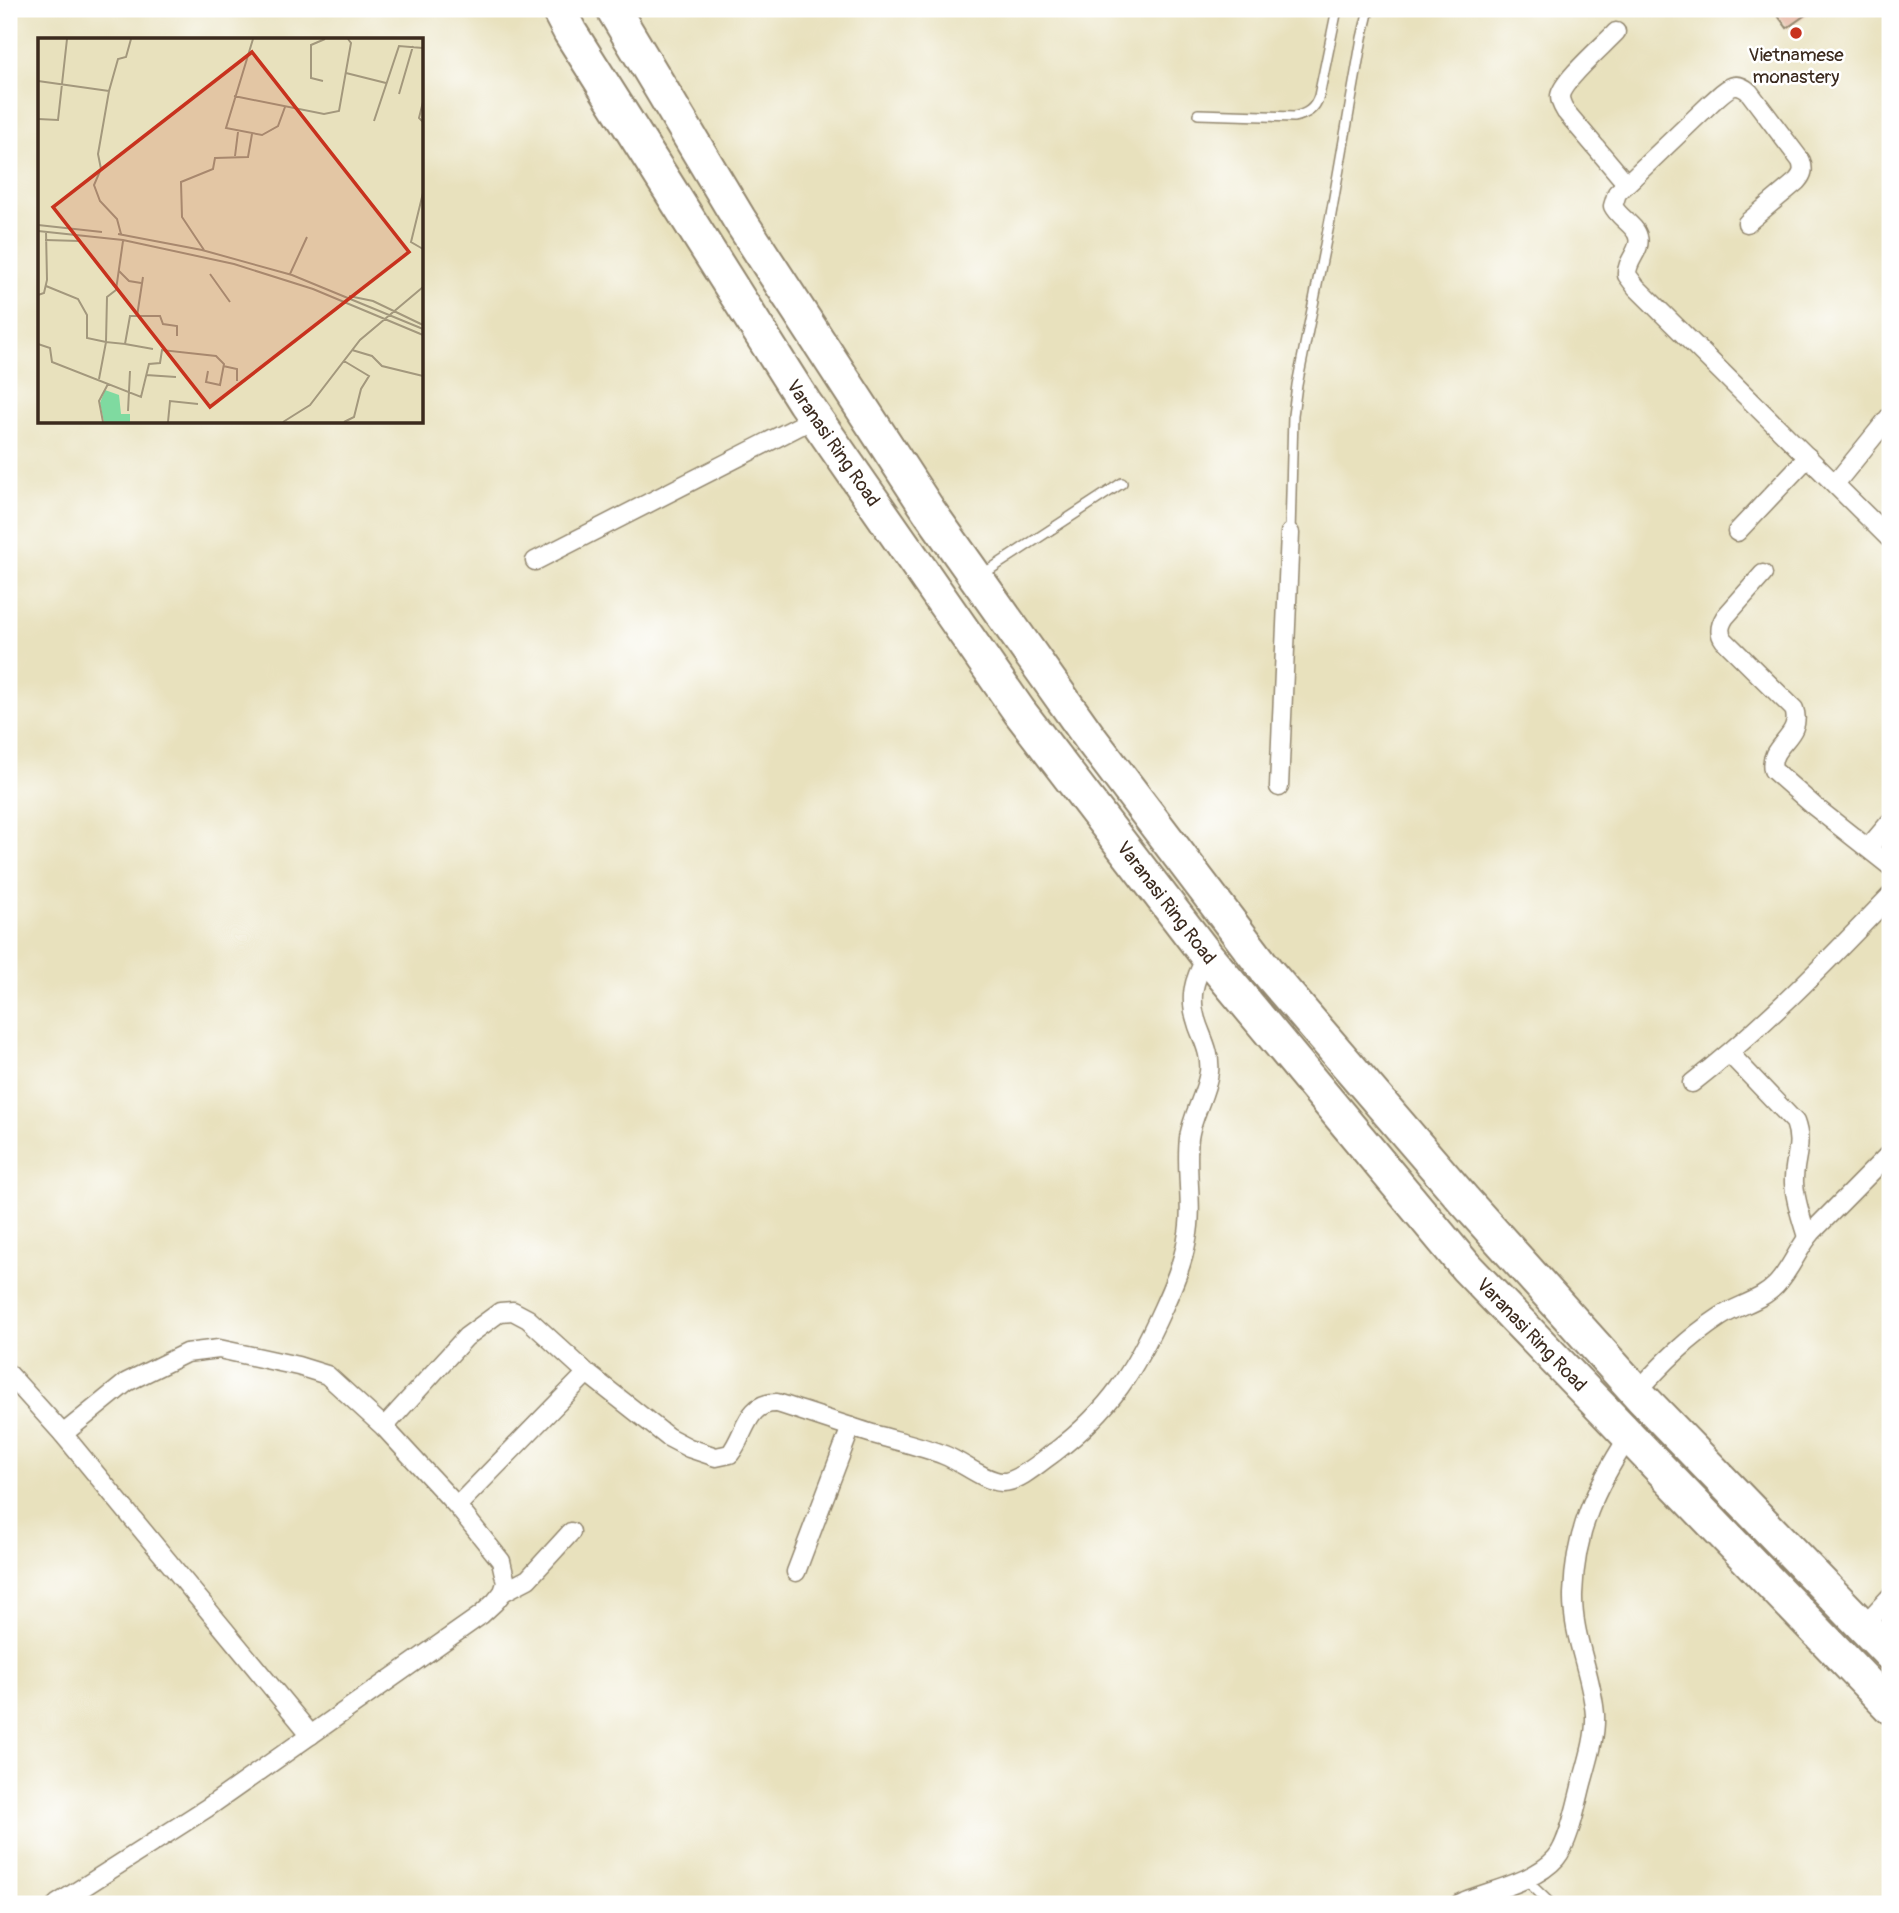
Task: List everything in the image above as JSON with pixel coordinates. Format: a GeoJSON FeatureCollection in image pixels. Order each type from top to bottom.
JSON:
{"type":"FeatureCollection","features":[{"type":"Feature","properties":{"kind":"highway","name":"Varanasi Ring Road"},"geometry":{"type":"LineString","coordinates":[[613,9],[739,219],[921,499],[1090,738],[1266,970],[1463,1199],[1637,1392],[1890,1654]]}},
{"type":"Feature","properties":{"kind":"highway","name":"Varanasi Ring Road"},"geometry":{"type":"LineString","coordinates":[[560,16],[815,418],[1019,711],[1207,956],[1466,1267],[1890,1707]]}},
{"type":"Feature","properties":{"kind":"street"},"geometry":{"type":"LineString","coordinates":[[1616,32],[1569,80],[1560,95],[1566,112],[1626,183]]}},
{"type":"Feature","properties":{"kind":"street"},"geometry":{"type":"LineString","coordinates":[[1747,223],[1797,181],[1804,168],[1744,87],[1738,85],[1712,102],[1617,192],[1613,206],[1638,237],[1637,248],[1627,268],[1630,280],[1890,539]]}},
{"type":"Feature","properties":{"kind":"street"},"geometry":{"type":"LineString","coordinates":[[1835,484],[1890,416]]}},
{"type":"Feature","properties":{"kind":"street"},"geometry":{"type":"LineString","coordinates":[[536,561],[815,418]]}},
{"type":"Feature","properties":{"kind":"street"},"geometry":{"type":"LineString","coordinates":[[1737,532],[1808,457]]}},
{"type":"Feature","properties":{"kind":"street"},"geometry":{"type":"LineString","coordinates":[[1279,787],[1290,533]]}},
{"type":"Feature","properties":{"kind":"street"},"geometry":{"type":"LineString","coordinates":[[1763,574],[1725,617],[1720,632],[1724,640],[1794,709],[1795,728],[1775,753],[1772,760],[1773,769],[1814,806],[1890,866]]}},
{"type":"Feature","properties":{"kind":"street"},"geometry":{"type":"LineString","coordinates":[[1868,848],[1890,822]]}},
{"type":"Feature","properties":{"kind":"street"},"geometry":{"type":"LineString","coordinates":[[1692,1083],[1730,1054],[1821,969],[1890,896]]}},
{"type":"Feature","properties":{"kind":"street"},"geometry":{"type":"LineString","coordinates":[[384,1427],[466,1337],[500,1312],[513,1311],[528,1319],[587,1373],[668,1437],[716,1457],[730,1454],[751,1415],[757,1407],[766,1402],[777,1403],[942,1454],[990,1479],[1003,1482],[1030,1470],[1064,1445],[1113,1398],[1146,1344],[1174,1283],[1188,1238],[1191,1197],[1189,1137],[1209,1074],[1207,1046],[1193,1009],[1192,995],[1196,975],[1207,956]]}},
{"type":"Feature","properties":{"kind":"street"},"geometry":{"type":"LineString","coordinates":[[1730,1054],[1795,1122],[1800,1146],[1794,1179],[1795,1195],[1807,1237]]}},
{"type":"Feature","properties":{"kind":"street"},"geometry":{"type":"LineString","coordinates":[[1637,1392],[1675,1351],[1703,1328],[1775,1287],[1807,1237],[1890,1153]]}},
{"type":"Feature","properties":{"kind":"street"},"geometry":{"type":"LineString","coordinates":[[57,1904],[207,1808],[481,1615],[503,1592],[506,1583],[501,1561],[457,1507],[384,1427],[327,1375],[219,1349],[186,1353],[127,1382],[63,1434]]}},
{"type":"Feature","properties":{"kind":"street"},"geometry":{"type":"LineString","coordinates":[[457,1507],[587,1373]]}},
{"type":"Feature","properties":{"kind":"street"},"geometry":{"type":"LineString","coordinates":[[9,1374],[63,1434],[311,1735]]}},
{"type":"Feature","properties":{"kind":"street"},"geometry":{"type":"LineString","coordinates":[[796,1572],[851,1427]]}},
{"type":"Feature","properties":{"kind":"street"},"geometry":{"type":"LineString","coordinates":[[1459,1904],[1525,1879],[1548,1865],[1563,1847],[1592,1747],[1595,1715],[1573,1617],[1577,1549],[1600,1483],[1629,1436]]}},
{"type":"Feature","properties":{"kind":"street"},"geometry":{"type":"LineString","coordinates":[[503,1592],[528,1578],[572,1532]]}},
{"type":"Feature","properties":{"kind":"street"},"geometry":{"type":"LineString","coordinates":[[1863,1626],[1890,1597]]}},
{"type":"Feature","properties":{"kind":"lane"},"geometry":{"type":"LineString","coordinates":[[1198,114],[1294,117],[1311,110],[1317,104],[1337,9]]}},
{"type":"Feature","properties":{"kind":"lane"},"geometry":{"type":"LineString","coordinates":[[1290,533],[1293,415],[1297,385],[1369,9]]}},
{"type":"Feature","properties":{"kind":"lane"},"geometry":{"type":"LineString","coordinates":[[977,578],[1122,483]]}},
{"type":"Feature","properties":{"kind":"lane"},"geometry":{"type":"LineString","coordinates":[[1525,1879],[1551,1904]]}},
{"type":"Feature","properties":{"kind":"building"},"geometry":{"type":"Polygon","coordinates":[[[1773,9],[1810,9],[1811,11],[1787,28],[1773,9]]]}},
{"type":"Feature","properties":{"kind":"place","name":"Vietnamese monastery"},"geometry":{"type":"Point","coordinates":[1796,33]}}]}
